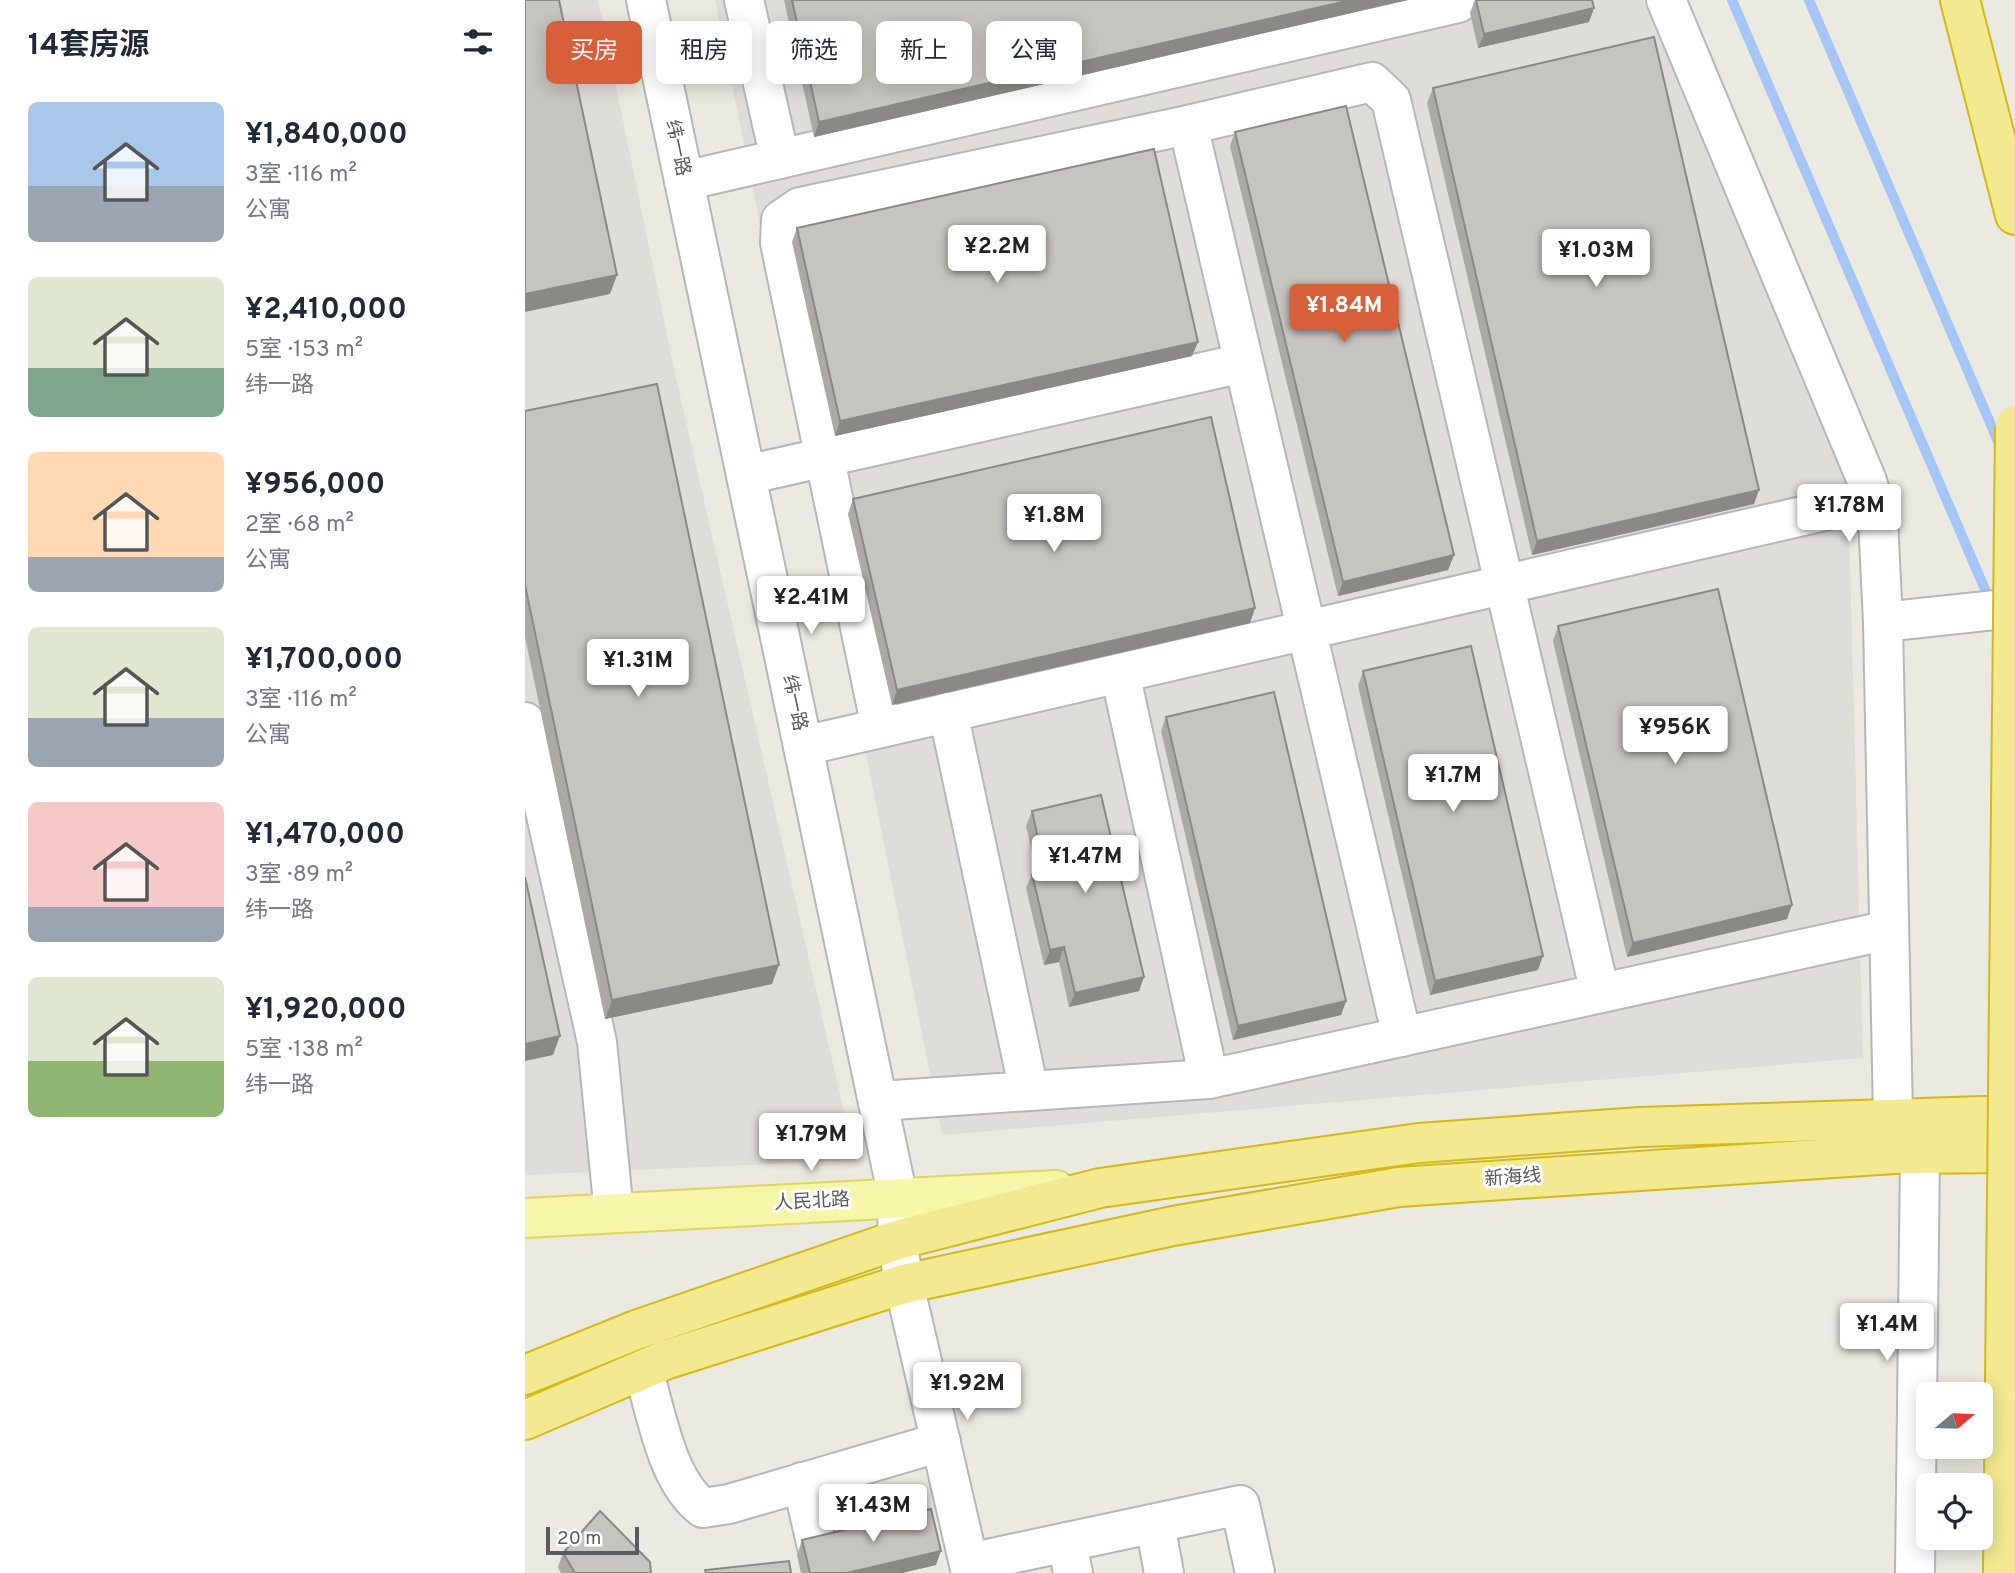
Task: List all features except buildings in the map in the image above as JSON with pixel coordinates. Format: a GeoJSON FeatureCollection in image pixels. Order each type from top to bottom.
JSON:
{"type":"FeatureCollection","features":[{"type":"Feature","properties":{"kind":"highway"},"geometry":{"type":"LineString","coordinates":[[1960,0],[2015,215]]}},
{"type":"Feature","properties":{"kind":"highway"},"geometry":{"type":"LineString","coordinates":[[2003,1573],[2015,426]]}},
{"type":"Feature","properties":{"kind":"highway"},"geometry":{"type":"LineString","coordinates":[[525,1374],[636,1330],[897,1240],[1100,1188],[1419,1143],[1640,1127],[2015,1115]]}},
{"type":"Feature","properties":{"kind":"highway","name":"新海线"},"geometry":{"type":"LineString","coordinates":[[525,1420],[643,1370],[904,1284],[1018,1257],[1173,1226],[1399,1187],[1593,1172],[1920,1154],[2015,1153]]}},
{"type":"Feature","properties":{"kind":"main road","name":"人民北路"},"geometry":{"type":"LineString","coordinates":[[525,1218],[1100,1188]]}},
{"type":"Feature","properties":{"kind":"street","name":"纬一路"},"geometry":{"type":"LineString","coordinates":[[646,0],[879,1101],[898,1198],[897,1240],[904,1284],[970,1568]]}},
{"type":"Feature","properties":{"kind":"street"},"geometry":{"type":"LineString","coordinates":[[744,0],[780,159]]}},
{"type":"Feature","properties":{"kind":"street"},"geometry":{"type":"LineString","coordinates":[[684,181],[1458,3],[1457,0]]}},
{"type":"Feature","properties":{"kind":"street"},"geometry":{"type":"LineString","coordinates":[[1665,0],[1862,468],[1878,519],[1884,622],[1893,1117]]}},
{"type":"Feature","properties":{"kind":"street"},"geometry":{"type":"LineString","coordinates":[[881,728],[780,243],[781,219],[800,207],[1188,125],[1372,82],[1391,100],[1600,993]]}},
{"type":"Feature","properties":{"kind":"street"},"geometry":{"type":"LineString","coordinates":[[1188,125],[1402,1037]]}},
{"type":"Feature","properties":{"kind":"street"},"geometry":{"type":"LineString","coordinates":[[746,475],[1243,363]]}},
{"type":"Feature","properties":{"kind":"street"},"geometry":{"type":"LineString","coordinates":[[803,746],[1872,500]]}},
{"type":"Feature","properties":{"kind":"street"},"geometry":{"type":"LineString","coordinates":[[1884,622],[2015,608]]}},
{"type":"Feature","properties":{"kind":"street"},"geometry":{"type":"LineString","coordinates":[[1120,673],[1209,1079]]}},
{"type":"Feature","properties":{"kind":"street"},"geometry":{"type":"LineString","coordinates":[[949,712],[1030,1091]]}},
{"type":"Feature","properties":{"kind":"street"},"geometry":{"type":"LineString","coordinates":[[525,722],[597,1042],[614,1213]]}},
{"type":"Feature","properties":{"kind":"street"},"geometry":{"type":"LineString","coordinates":[[879,1101],[1209,1079],[1889,930]]}},
{"type":"Feature","properties":{"kind":"street"},"geometry":{"type":"LineString","coordinates":[[1915,1573],[1920,1154]]}},
{"type":"Feature","properties":{"kind":"street"},"geometry":{"type":"LineString","coordinates":[[643,1370],[677,1479],[688,1496],[703,1508],[729,1504],[941,1442]]}},
{"type":"Feature","properties":{"kind":"street"},"geometry":{"type":"LineString","coordinates":[[802,1482],[823,1573]]}},
{"type":"Feature","properties":{"kind":"street"},"geometry":{"type":"LineString","coordinates":[[970,1568],[1070,1557],[1155,1524],[1240,1505],[1255,1573]]}},
{"type":"Feature","properties":{"kind":"street"},"geometry":{"type":"LineString","coordinates":[[1155,1524],[1164,1573]]}},
{"type":"Feature","properties":{"kind":"shaded area"},"geometry":{"type":"Polygon","coordinates":[[[525,0],[598,0],[602,21],[546,21],[546,84],[615,84],[676,378],[855,1160],[525,1175],[525,0]]]}},
{"type":"Feature","properties":{"kind":"shaded area"},"geometry":{"type":"Polygon","coordinates":[[[715,0],[1643,0],[1848,485],[1863,1058],[942,1135],[732,84],[752,84],[752,21],[719,21],[715,0]]]}},
{"type":"Feature","properties":{"kind":"waterway"},"geometry":{"type":"LineString","coordinates":[[1732,0],[1990,601]]}},
{"type":"Feature","properties":{"kind":"waterway"},"geometry":{"type":"LineString","coordinates":[[1809,0],[2000,446]]}}]}
